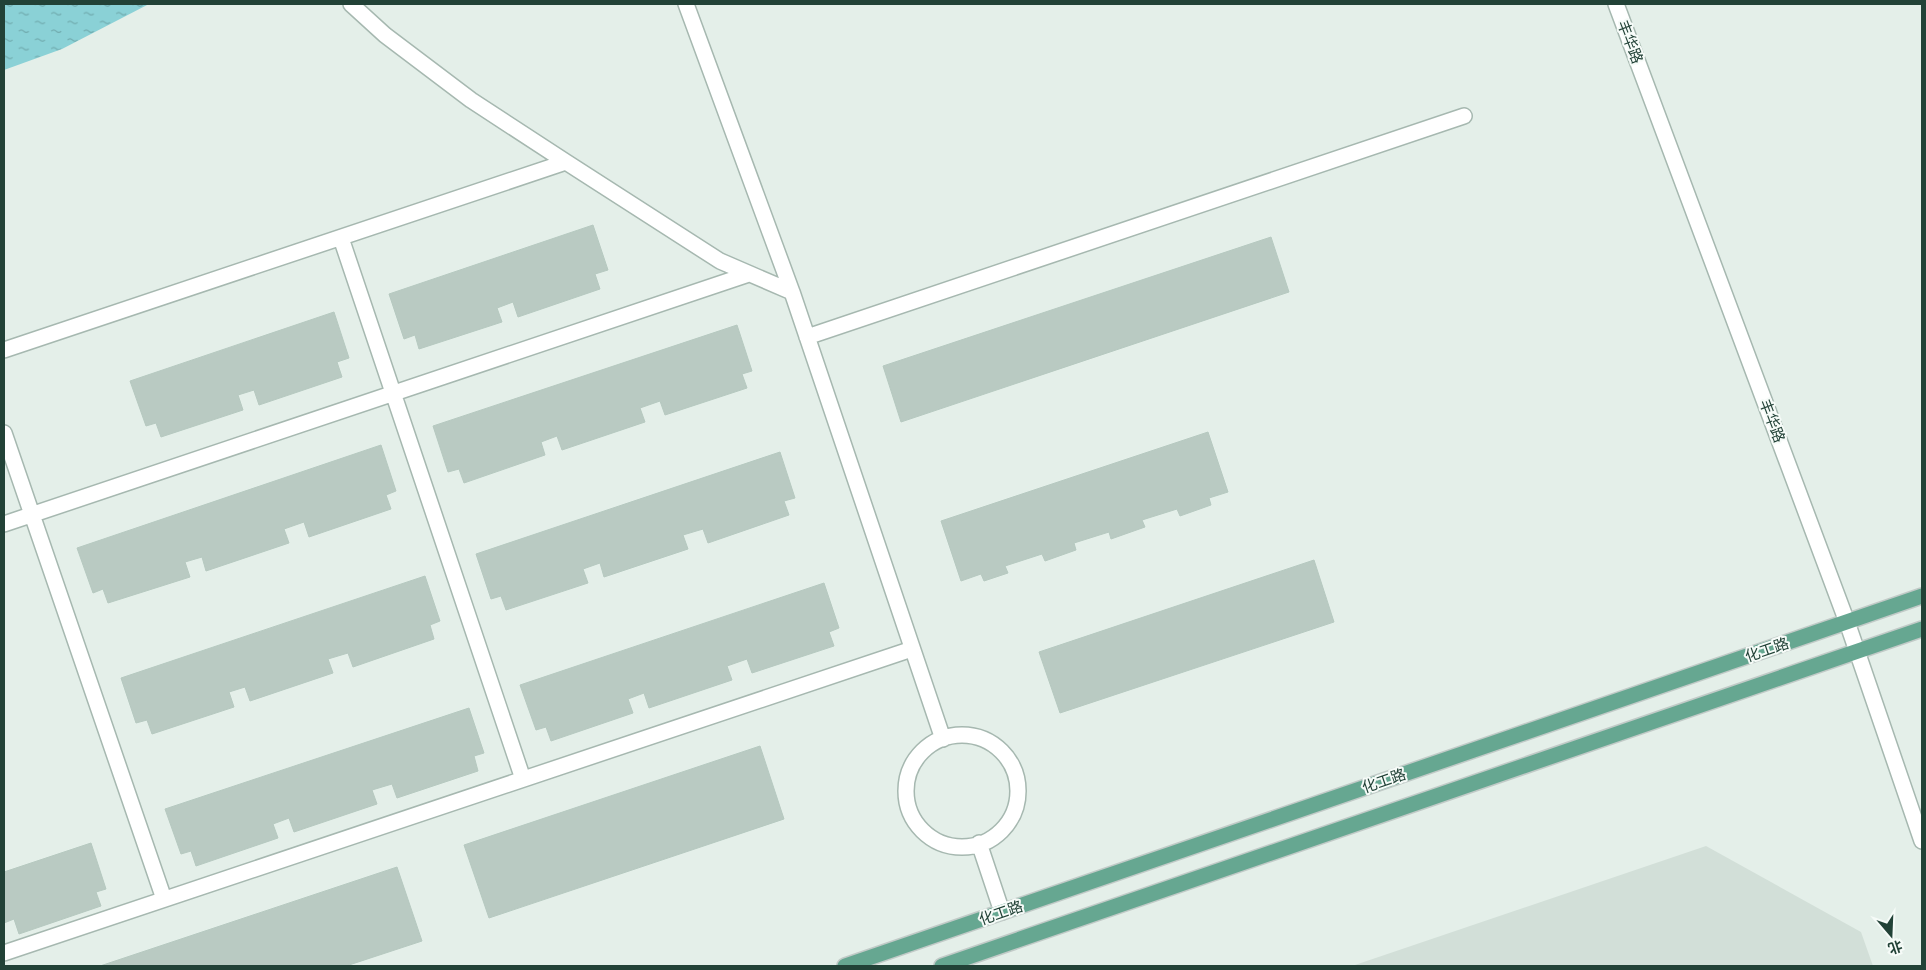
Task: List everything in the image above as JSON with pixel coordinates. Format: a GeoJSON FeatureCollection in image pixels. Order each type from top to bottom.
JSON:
{"type":"FeatureCollection","features":[{"type":"Feature","properties":{"kind":"main road","name":"化工路"},"geometry":{"type":"LineString","coordinates":[[845,966],[1922,596]]}},
{"type":"Feature","properties":{"kind":"main road","name":"化工路"},"geometry":{"type":"LineString","coordinates":[[942,966],[1922,629]]}},
{"type":"Feature","properties":{"kind":"street"},"geometry":{"type":"LineString","coordinates":[[351,4],[384,35],[471,100],[720,261],[792,292]]}},
{"type":"Feature","properties":{"kind":"street"},"geometry":{"type":"LineString","coordinates":[[686,4],[792,292],[943,739]]}},
{"type":"Feature","properties":{"kind":"street","name":"丰华路"},"geometry":{"type":"LineString","coordinates":[[1616,4],[1847,622],[1922,841]]}},
{"type":"Feature","properties":{"kind":"street"},"geometry":{"type":"LineString","coordinates":[[807,338],[1464,116]]}},
{"type":"Feature","properties":{"kind":"street"},"geometry":{"type":"LineString","coordinates":[[4,350],[566,162]]}},
{"type":"Feature","properties":{"kind":"street"},"geometry":{"type":"LineString","coordinates":[[341,238],[523,779]]}},
{"type":"Feature","properties":{"kind":"street"},"geometry":{"type":"LineString","coordinates":[[4,524],[749,274]]}},
{"type":"Feature","properties":{"kind":"street"},"geometry":{"type":"LineString","coordinates":[[4,432],[164,899]]}},
{"type":"Feature","properties":{"kind":"street"},"geometry":{"type":"LineString","coordinates":[[4,953],[912,649]]}},
{"type":"Feature","properties":{"kind":"street"},"geometry":{"type":"LineString","coordinates":[[964,735],[980,737],[994,744],[1006,755],[1014,769],[1018,784],[1017,801],[1012,816],[1002,830],[988,840],[956,846],[940,842],[925,833],[915,820],[908,805],[907,784],[914,763],[922,751],[943,739],[948,736],[964,735]]}},
{"type":"Feature","properties":{"kind":"street"},"geometry":{"type":"LineString","coordinates":[[978,843],[1002,912]]}},
{"type":"Feature","properties":{"kind":"shaded area"},"geometry":{"type":"Polygon","coordinates":[[[1706,846],[1861,932],[1873,966],[1352,966],[1706,846]]]}},
{"type":"Feature","properties":{"kind":"water"},"geometry":{"type":"Polygon","coordinates":[[[4,4],[149,4],[62,49],[4,70],[4,4]]]}},
{"type":"Feature","properties":{"kind":"building"},"geometry":{"type":"Polygon","coordinates":[[[593,225],[608,270],[595,274],[600,289],[518,317],[513,302],[497,308],[502,322],[419,349],[415,335],[404,339],[389,294],[593,225]]]}},
{"type":"Feature","properties":{"kind":"building"},"geometry":{"type":"Polygon","coordinates":[[[1271,237],[1289,292],[901,422],[883,366],[1271,237]]]}},
{"type":"Feature","properties":{"kind":"building"},"geometry":{"type":"Polygon","coordinates":[[[334,312],[349,358],[337,362],[342,377],[259,405],[254,390],[238,395],[243,410],[161,437],[156,423],[146,426],[130,381],[334,312]]]}},
{"type":"Feature","properties":{"kind":"building"},"geometry":{"type":"Polygon","coordinates":[[[737,325],[752,371],[742,374],[747,388],[665,415],[660,401],[640,408],[645,422],[562,450],[557,436],[541,442],[545,455],[464,483],[459,469],[448,472],[433,426],[737,325]]]}},
{"type":"Feature","properties":{"kind":"building"},"geometry":{"type":"Polygon","coordinates":[[[1208,432],[1228,492],[1209,498],[1211,505],[1180,516],[1177,509],[1142,520],[1145,527],[1111,539],[1109,532],[1074,543],[1076,550],[1045,561],[1042,554],[1005,566],[1008,573],[984,581],[981,574],[961,581],[941,521],[1208,432]]]}},
{"type":"Feature","properties":{"kind":"building"},"geometry":{"type":"Polygon","coordinates":[[[381,445],[396,491],[386,495],[391,509],[309,537],[304,522],[284,529],[289,543],[206,571],[202,557],[185,562],[190,577],[108,603],[103,589],[93,593],[77,548],[381,445]]]}},
{"type":"Feature","properties":{"kind":"building"},"geometry":{"type":"Polygon","coordinates":[[[780,452],[795,498],[784,501],[789,515],[708,543],[703,529],[683,535],[688,549],[604,577],[600,563],[583,569],[588,583],[506,610],[501,596],[491,599],[476,554],[780,452]]]}},
{"type":"Feature","properties":{"kind":"building"},"geometry":{"type":"Polygon","coordinates":[[[1314,560],[1334,622],[1060,713],[1039,652],[1314,560]]]}},
{"type":"Feature","properties":{"kind":"building"},"geometry":{"type":"Polygon","coordinates":[[[425,576],[440,621],[430,625],[434,639],[353,667],[348,653],[328,659],[333,673],[250,701],[245,687],[229,692],[234,707],[152,734],[147,720],[136,723],[121,678],[425,576]]]}},
{"type":"Feature","properties":{"kind":"building"},"geometry":{"type":"Polygon","coordinates":[[[824,583],[839,628],[829,632],[834,646],[752,673],[747,659],[727,666],[732,680],[649,708],[644,693],[628,699],[633,713],[551,741],[546,727],[536,730],[520,685],[824,583]]]}},
{"type":"Feature","properties":{"kind":"building"},"geometry":{"type":"Polygon","coordinates":[[[469,708],[484,753],[474,756],[478,771],[397,798],[392,784],[372,790],[377,804],[294,832],[289,818],[273,824],[278,838],[196,866],[191,851],[181,854],[165,809],[469,708]]]}},
{"type":"Feature","properties":{"kind":"building"},"geometry":{"type":"Polygon","coordinates":[[[760,746],[784,819],[489,918],[464,845],[760,746]]]}},
{"type":"Feature","properties":{"kind":"building"},"geometry":{"type":"Polygon","coordinates":[[[91,843],[106,889],[96,892],[101,906],[19,934],[14,919],[4,923],[4,872],[91,843]]]}},
{"type":"Feature","properties":{"kind":"building"},"geometry":{"type":"Polygon","coordinates":[[[397,867],[422,941],[346,966],[100,966],[397,867]]]}}]}
